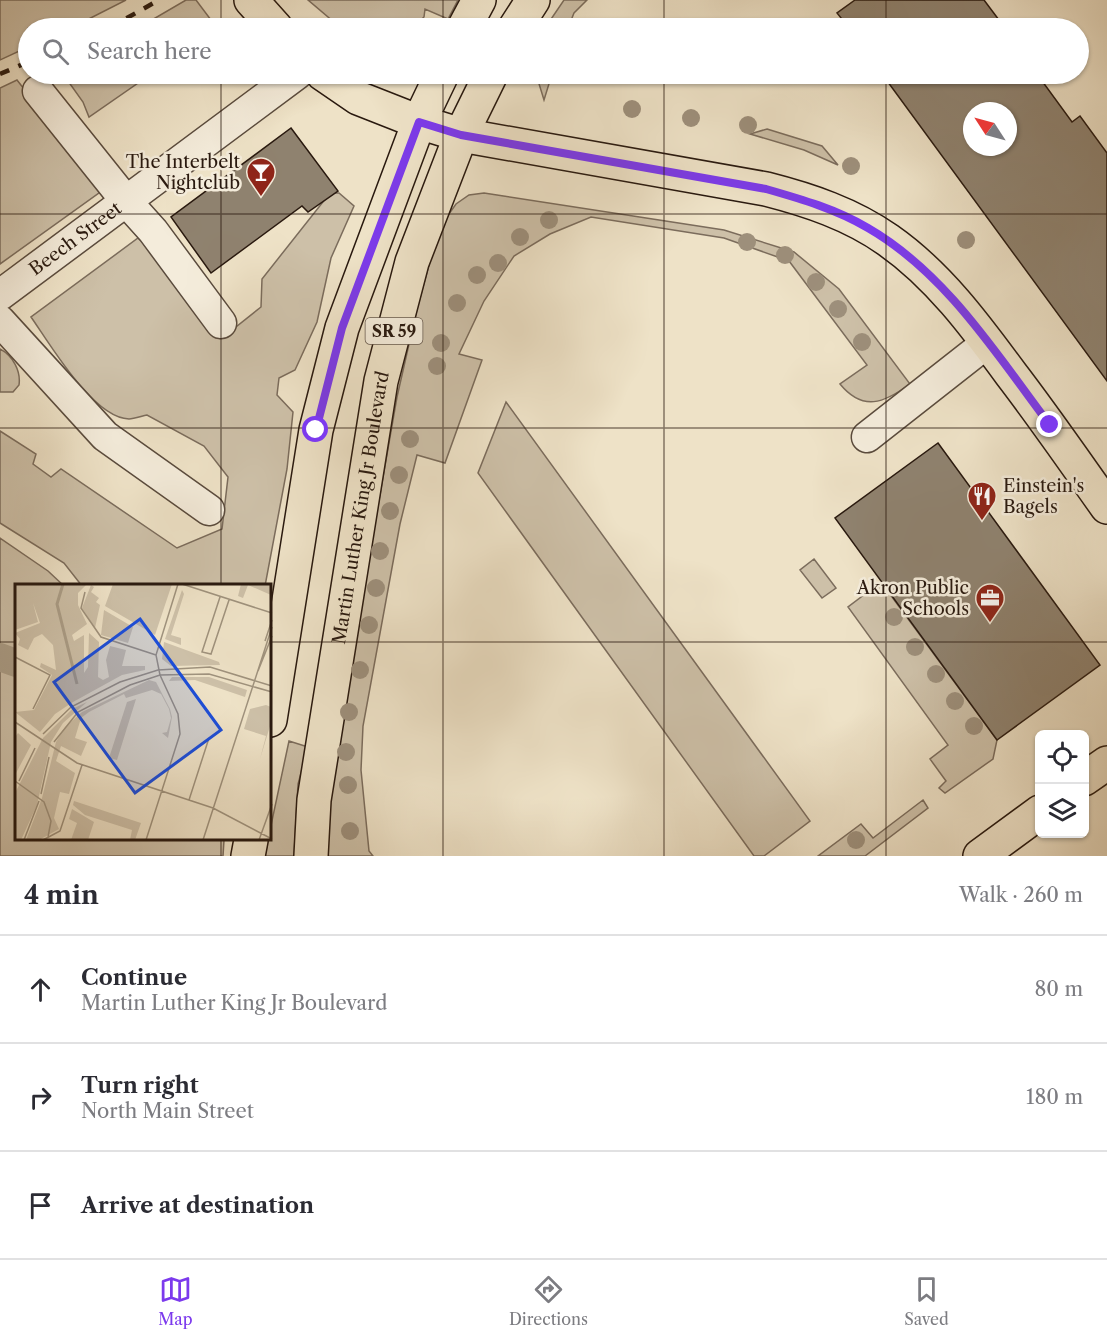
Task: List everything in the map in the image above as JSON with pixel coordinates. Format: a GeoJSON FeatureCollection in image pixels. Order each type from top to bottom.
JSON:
{"type":"FeatureCollection","features":[{"type":"Feature","properties":{"kind":"main road"},"geometry":{"type":"LineString","coordinates":[[251,0],[267,18]]}},
{"type":"Feature","properties":{"kind":"main road"},"geometry":{"type":"LineString","coordinates":[[469,18],[479,0]]}},
{"type":"Feature","properties":{"kind":"main road"},"geometry":{"type":"LineString","coordinates":[[521,18],[533,0]]}},
{"type":"Feature","properties":{"kind":"main road"},"geometry":{"type":"LineString","coordinates":[[338,84],[358,98],[419,122],[461,135],[766,189],[802,199],[867,227],[914,261],[936,282],[988,342],[1107,507]]}},
{"type":"Feature","properties":{"kind":"main road","name":"SR 59"},"geometry":{"type":"LineString","coordinates":[[272,707],[316,430],[342,328],[419,122],[437,84]]}},
{"type":"Feature","properties":{"kind":"main road","name":"SR 59"},"geometry":{"type":"LineString","coordinates":[[461,135],[486,84]]}},
{"type":"Feature","properties":{"kind":"main road","name":"Martin Luther King Jr Boulevard"},"geometry":{"type":"LineString","coordinates":[[311,856],[314,800],[381,381],[412,262],[461,135]]}},
{"type":"Feature","properties":{"kind":"main road"},"geometry":{"type":"LineString","coordinates":[[1089,776],[1107,763]]}},
{"type":"Feature","properties":{"kind":"main road"},"geometry":{"type":"LineString","coordinates":[[980,856],[1035,816]]}},
{"type":"Feature","properties":{"kind":"main road"},"geometry":{"type":"LineString","coordinates":[[248,856],[251,841]]}},
{"type":"Feature","properties":{"kind":"street","name":"Beech Street"},"geometry":{"type":"LineString","coordinates":[[0,296],[284,84]]}},
{"type":"Feature","properties":{"kind":"street"},"geometry":{"type":"LineString","coordinates":[[38,91],[126,201],[153,231],[221,323]]}},
{"type":"Feature","properties":{"kind":"street"},"geometry":{"type":"LineString","coordinates":[[0,321],[105,436],[209,510]]}},
{"type":"Feature","properties":{"kind":"street"},"geometry":{"type":"LineString","coordinates":[[867,437],[988,342]]}},
{"type":"Feature","properties":{"kind":"shaded area"},"geometry":{"type":"Polygon","coordinates":[[[0,0],[126,0],[91,18],[18,18],[18,52],[0,60],[0,0]]]}},
{"type":"Feature","properties":{"kind":"shaded area"},"geometry":{"type":"Polygon","coordinates":[[[186,0],[196,0],[210,18],[155,18],[186,0]]]}},
{"type":"Feature","properties":{"kind":"shaded area"},"geometry":{"type":"Polygon","coordinates":[[[308,0],[458,0],[449,18],[425,9],[423,18],[329,18],[308,0]]]}},
{"type":"Feature","properties":{"kind":"shaded area"},"geometry":{"type":"Polygon","coordinates":[[[564,0],[587,0],[572,18],[552,18],[564,0]]]}},
{"type":"Feature","properties":{"kind":"shaded area"},"geometry":{"type":"Polygon","coordinates":[[[17,80],[103,190],[0,264],[0,88],[17,80]]]}},
{"type":"Feature","properties":{"kind":"shaded area"},"geometry":{"type":"Polygon","coordinates":[[[70,84],[137,84],[89,117],[83,102],[70,84]]]}},
{"type":"Feature","properties":{"kind":"shaded area"},"geometry":{"type":"Polygon","coordinates":[[[539,84],[549,84],[544,100],[539,84]]]}},
{"type":"Feature","properties":{"kind":"shaded area"},"geometry":{"type":"Polygon","coordinates":[[[767,129],[822,146],[838,165],[804,150],[750,134],[767,129]]]}},
{"type":"Feature","properties":{"kind":"shaded area"},"geometry":{"type":"Polygon","coordinates":[[[330,193],[339,193],[354,206],[331,258],[317,322],[295,370],[279,378],[277,395],[293,412],[287,469],[265,584],[80,584],[64,563],[0,523],[0,431],[36,454],[33,464],[51,477],[61,469],[177,548],[222,529],[228,477],[204,446],[147,415],[129,419],[115,415],[101,406],[74,378],[31,317],[138,238],[165,263],[195,311],[222,338],[261,307],[262,279],[330,193]]]}},
{"type":"Feature","properties":{"kind":"shaded area"},"geometry":{"type":"Polygon","coordinates":[[[484,193],[724,230],[794,252],[839,289],[910,384],[891,396],[874,402],[865,401],[849,393],[840,384],[867,365],[789,261],[724,238],[591,217],[550,234],[514,256],[484,301],[459,354],[482,360],[445,463],[417,455],[400,524],[363,726],[361,770],[369,851],[373,856],[327,856],[327,820],[340,724],[397,397],[417,309],[439,228],[456,204],[469,195],[484,193]]]}},
{"type":"Feature","properties":{"kind":"shaded area"},"geometry":{"type":"Polygon","coordinates":[[[0,349],[9,356],[17,369],[19,385],[13,392],[0,392],[0,349]]]}},
{"type":"Feature","properties":{"kind":"shaded area"},"geometry":{"type":"Polygon","coordinates":[[[506,402],[810,821],[764,856],[754,856],[478,473],[506,402]]]}},
{"type":"Feature","properties":{"kind":"shaded area"},"geometry":{"type":"Polygon","coordinates":[[[0,538],[48,571],[62,584],[15,584],[15,841],[224,841],[223,856],[0,856],[0,538]]]}},
{"type":"Feature","properties":{"kind":"shaded area"},"geometry":{"type":"Polygon","coordinates":[[[814,559],[836,588],[822,598],[800,570],[814,559]]]}},
{"type":"Feature","properties":{"kind":"shaded area"},"geometry":{"type":"Polygon","coordinates":[[[881,582],[997,740],[993,759],[945,793],[939,788],[946,781],[930,759],[948,745],[848,607],[881,582]]]}},
{"type":"Feature","properties":{"kind":"shaded area"},"geometry":{"type":"Polygon","coordinates":[[[289,741],[308,747],[298,784],[294,856],[265,856],[268,841],[272,841],[272,821],[289,741]]]}},
{"type":"Feature","properties":{"kind":"shaded area"},"geometry":{"type":"Polygon","coordinates":[[[923,800],[928,808],[865,856],[818,856],[861,824],[873,838],[923,800]]]}},
{"type":"Feature","properties":{"kind":"building"},"geometry":{"type":"Polygon","coordinates":[[[855,0],[984,0],[998,18],[841,18],[837,13],[855,0]]]}},
{"type":"Feature","properties":{"kind":"building"},"geometry":{"type":"Polygon","coordinates":[[[889,84],[1044,84],[1072,122],[1080,116],[1107,153],[1107,381],[889,84]]]}},
{"type":"Feature","properties":{"kind":"building","name":"The Interbelt Nightclub"},"geometry":{"type":"Polygon","coordinates":[[[291,128],[338,191],[308,212],[302,206],[211,273],[171,217],[291,128]]]}},
{"type":"Feature","properties":{"kind":"building","name":"Akron Public Schools"},"geometry":{"type":"Polygon","coordinates":[[[938,443],[1100,665],[997,740],[835,518],[938,443]]]}},
{"type":"Feature","properties":{"kind":"waterway"},"geometry":{"type":"LineString","coordinates":[[0,657],[15,663]]}},
{"type":"Feature","properties":{"kind":"railway"},"geometry":{"type":"LineString","coordinates":[[127,18],[159,0]]}},
{"type":"Feature","properties":{"kind":"railway"},"geometry":{"type":"LineString","coordinates":[[0,74],[18,66]]}},
{"type":"Feature","properties":{"kind":"place","name":"The Interbelt Nightclub"},"geometry":{"type":"Point","coordinates":[261,198]}},
{"type":"Feature","properties":{"kind":"place","name":"Einstein's Bagels"},"geometry":{"type":"Point","coordinates":[982,522]}},
{"type":"Feature","properties":{"kind":"place","name":"Akron Public Schools"},"geometry":{"type":"Point","coordinates":[990,624]}},
{"type":"Feature","properties":{"kind":"route"},"geometry":{"type":"LineString","coordinates":[[316,430],[342,328],[419,122],[461,135],[766,189],[836,212],[867,227],[888,241],[936,282],[988,342],[1050,425]]}}]}
